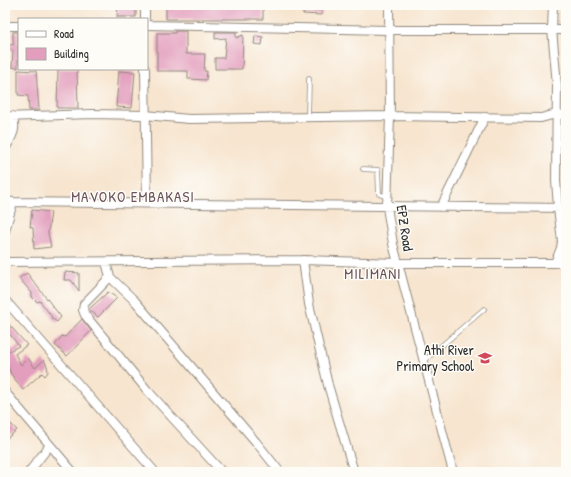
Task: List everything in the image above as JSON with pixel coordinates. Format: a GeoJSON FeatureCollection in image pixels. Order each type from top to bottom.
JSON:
{"type":"FeatureCollection","features":[{"type":"Feature","properties":{"kind":"street"},"geometry":{"type":"LineString","coordinates":[[145,5],[146,18]]}},
{"type":"Feature","properties":{"kind":"street","name":"EPZ Road"},"geometry":{"type":"LineString","coordinates":[[389,5],[388,30],[390,116],[388,207],[393,244],[453,472]]}},
{"type":"Feature","properties":{"kind":"street"},"geometry":{"type":"LineString","coordinates":[[553,5],[552,29],[556,85],[556,180],[562,208],[561,248],[555,263]]}},
{"type":"Feature","properties":{"kind":"street"},"geometry":{"type":"LineString","coordinates":[[148,25],[388,30],[566,30]]}},
{"type":"Feature","properties":{"kind":"street"},"geometry":{"type":"LineString","coordinates":[[5,26],[18,26]]}},
{"type":"Feature","properties":{"kind":"street"},"geometry":{"type":"LineString","coordinates":[[146,70],[145,115],[147,203]]}},
{"type":"Feature","properties":{"kind":"street"},"geometry":{"type":"LineString","coordinates":[[9,117],[92,114],[145,115],[190,119],[390,116],[542,118],[556,114],[566,115]]}},
{"type":"Feature","properties":{"kind":"street"},"geometry":{"type":"LineString","coordinates":[[5,149],[11,138],[15,124],[9,117]]}},
{"type":"Feature","properties":{"kind":"street"},"geometry":{"type":"LineString","coordinates":[[441,207],[485,117]]}},
{"type":"Feature","properties":{"kind":"street"},"geometry":{"type":"LineString","coordinates":[[5,231],[9,202],[562,208]]}},
{"type":"Feature","properties":{"kind":"street"},"geometry":{"type":"LineString","coordinates":[[303,260],[309,304],[328,385],[354,472]]}},
{"type":"Feature","properties":{"kind":"street"},"geometry":{"type":"LineString","coordinates":[[5,262],[303,260],[398,263],[566,263]]}},
{"type":"Feature","properties":{"kind":"street"},"geometry":{"type":"LineString","coordinates":[[106,262],[110,276],[135,301],[280,472]]}},
{"type":"Feature","properties":{"kind":"street"},"geometry":{"type":"LineString","coordinates":[[110,276],[84,304],[83,310],[85,315],[147,390],[222,472]]}},
{"type":"Feature","properties":{"kind":"street"},"geometry":{"type":"LineString","coordinates":[[5,300],[155,472]]}},
{"type":"Feature","properties":{"kind":"street"},"geometry":{"type":"LineString","coordinates":[[5,392],[73,472]]}},
{"type":"Feature","properties":{"kind":"street"},"geometry":{"type":"LineString","coordinates":[[29,472],[50,446]]}},
{"type":"Feature","properties":{"kind":"lane"},"geometry":{"type":"LineString","coordinates":[[308,117],[309,78]]}},
{"type":"Feature","properties":{"kind":"lane"},"geometry":{"type":"LineString","coordinates":[[363,169],[378,170],[379,194],[388,197]]}},
{"type":"Feature","properties":{"kind":"lane"},"geometry":{"type":"LineString","coordinates":[[424,362],[484,309]]}},
{"type":"Feature","properties":{"kind":"building"},"geometry":{"type":"Polygon","coordinates":[[[118,5],[136,5],[136,17],[117,17],[118,5]]]}},
{"type":"Feature","properties":{"kind":"building"},"geometry":{"type":"Polygon","coordinates":[[[166,5],[263,5],[263,19],[166,19],[166,5]]]}},
{"type":"Feature","properties":{"kind":"building"},"geometry":{"type":"Polygon","coordinates":[[[303,5],[322,5],[322,15],[303,14],[303,5]]]}},
{"type":"Feature","properties":{"kind":"building"},"geometry":{"type":"Polygon","coordinates":[[[175,31],[186,31],[186,54],[205,54],[204,71],[207,71],[206,80],[188,79],[188,71],[157,71],[157,33],[175,33],[175,31]]]}},
{"type":"Feature","properties":{"kind":"building"},"geometry":{"type":"Polygon","coordinates":[[[13,32],[18,32],[18,68],[12,67],[13,50],[5,51],[5,44],[13,45],[13,32]]]}},
{"type":"Feature","properties":{"kind":"building"},"geometry":{"type":"Polygon","coordinates":[[[215,32],[236,32],[236,38],[243,35],[242,69],[215,69],[215,58],[224,58],[226,38],[215,39],[215,32]]]}},
{"type":"Feature","properties":{"kind":"building"},"geometry":{"type":"Polygon","coordinates":[[[255,36],[263,37],[262,45],[254,44],[255,36]]]}},
{"type":"Feature","properties":{"kind":"building"},"geometry":{"type":"Polygon","coordinates":[[[18,70],[36,71],[39,110],[29,110],[28,96],[18,95],[18,70]]]}},
{"type":"Feature","properties":{"kind":"building"},"geometry":{"type":"Polygon","coordinates":[[[58,70],[77,70],[78,108],[57,108],[58,70]]]}},
{"type":"Feature","properties":{"kind":"building"},"geometry":{"type":"Polygon","coordinates":[[[119,71],[135,72],[132,108],[116,107],[119,71]]]}},
{"type":"Feature","properties":{"kind":"building"},"geometry":{"type":"Polygon","coordinates":[[[32,210],[51,212],[48,233],[51,247],[34,249],[33,228],[30,227],[32,210]]]}},
{"type":"Feature","properties":{"kind":"building"},"geometry":{"type":"Polygon","coordinates":[[[65,272],[79,273],[79,291],[71,280],[64,280],[65,272]]]}},
{"type":"Feature","properties":{"kind":"building"},"geometry":{"type":"Polygon","coordinates":[[[27,273],[61,317],[57,322],[51,318],[52,317],[40,301],[37,302],[32,297],[32,293],[19,278],[27,273]]]}},
{"type":"Feature","properties":{"kind":"building"},"geometry":{"type":"Polygon","coordinates":[[[108,292],[117,298],[98,317],[89,309],[108,292]]]}},
{"type":"Feature","properties":{"kind":"building"},"geometry":{"type":"Polygon","coordinates":[[[82,319],[91,331],[67,356],[55,345],[62,336],[65,337],[82,319]]]}},
{"type":"Feature","properties":{"kind":"building"},"geometry":{"type":"Polygon","coordinates":[[[5,320],[27,345],[15,354],[21,365],[28,358],[35,368],[44,360],[47,366],[48,372],[45,376],[42,373],[23,390],[11,374],[5,358],[5,353],[19,346],[5,328],[5,320]]]}},
{"type":"Feature","properties":{"kind":"building"},"geometry":{"type":"Polygon","coordinates":[[[5,418],[17,430],[5,440],[5,418]]]}},
{"type":"Feature","properties":{"kind":"place","name":"Athi River Primary School"},"geometry":{"type":"Point","coordinates":[485,358]}},
{"type":"Feature","properties":{"kind":"district","name":"MAVOKO EMBAKASI"},"geometry":{"type":"Point","coordinates":[133,197]}},
{"type":"Feature","properties":{"kind":"district","name":"MILIMANI"},"geometry":{"type":"Point","coordinates":[373,274]}}]}
